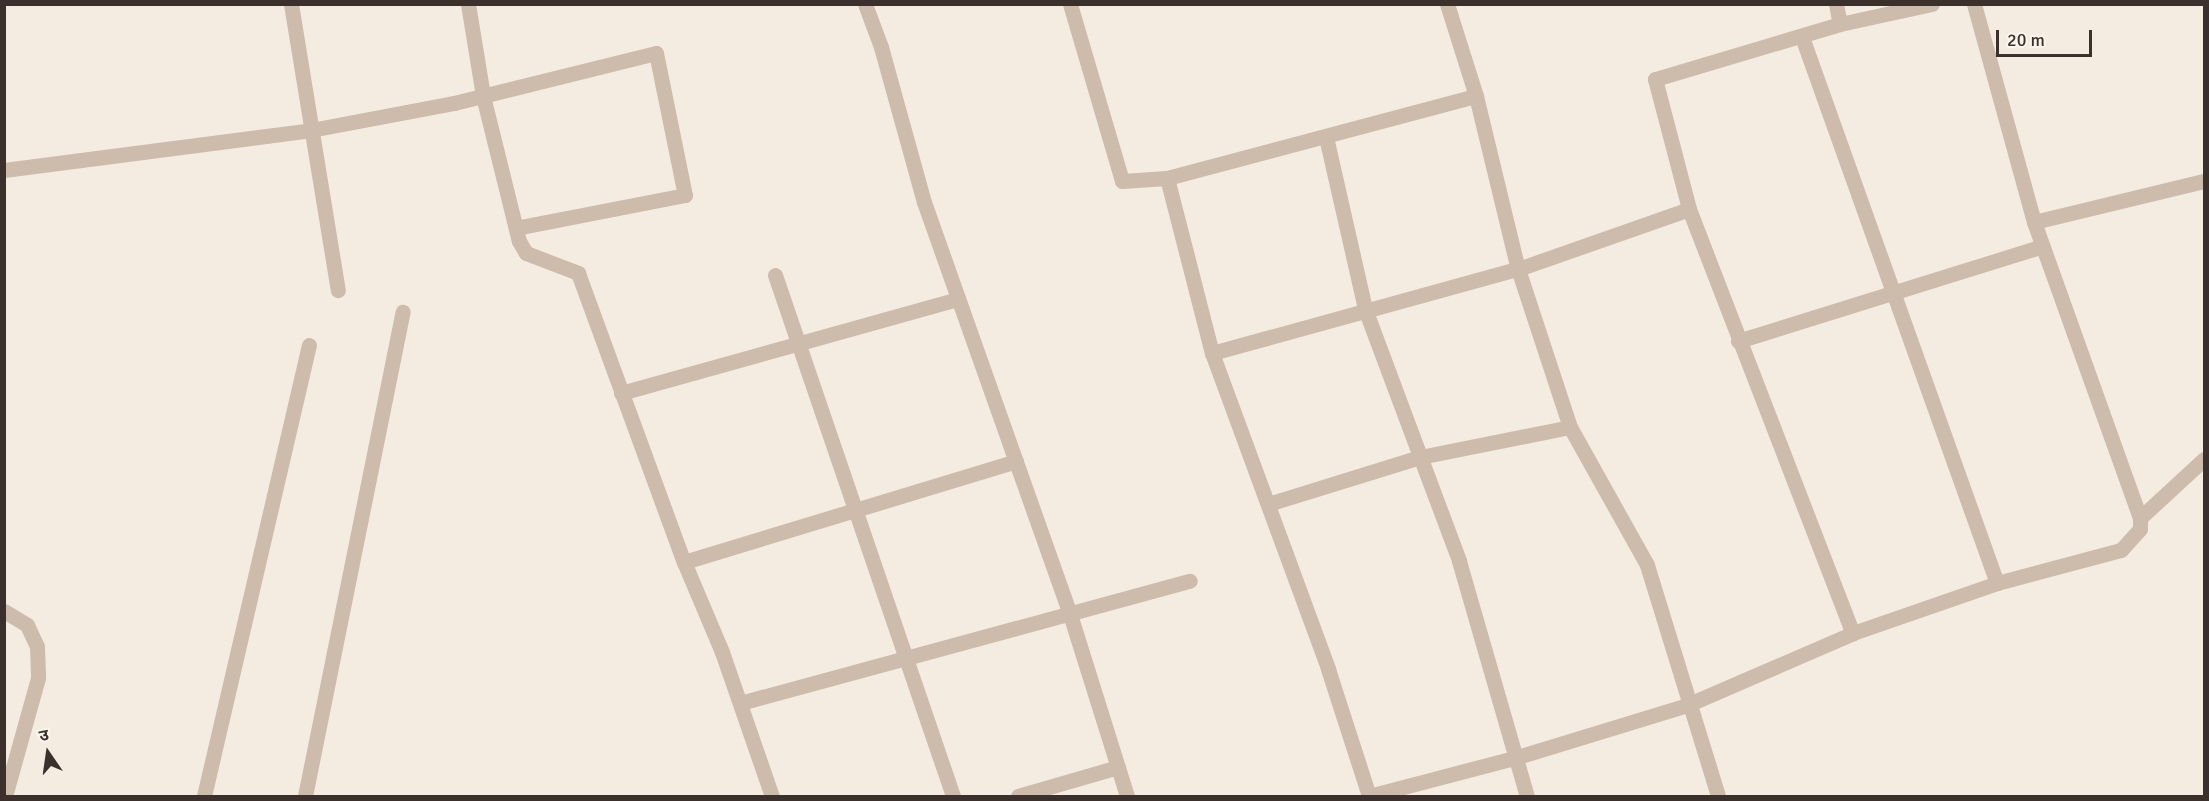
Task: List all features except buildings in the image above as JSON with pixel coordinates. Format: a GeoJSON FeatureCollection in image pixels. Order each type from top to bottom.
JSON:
{"type":"FeatureCollection","features":[{"type":"Feature","properties":{"kind":"street"},"geometry":{"type":"LineString","coordinates":[[291,4],[338,290]]}},
{"type":"Feature","properties":{"kind":"street"},"geometry":{"type":"LineString","coordinates":[[468,4],[483,96],[516,228],[526,253],[578,273],[684,562],[740,703],[772,796]]}},
{"type":"Feature","properties":{"kind":"street"},"geometry":{"type":"LineString","coordinates":[[865,4],[881,47],[924,202],[1069,611],[1127,796]]}},
{"type":"Feature","properties":{"kind":"street"},"geometry":{"type":"LineString","coordinates":[[1070,4],[1122,181],[1167,178],[1476,96]]}},
{"type":"Feature","properties":{"kind":"street"},"geometry":{"type":"LineString","coordinates":[[1447,4],[1476,96],[1518,270],[1570,427],[1647,565],[1687,705],[1718,796]]}},
{"type":"Feature","properties":{"kind":"street"},"geometry":{"type":"LineString","coordinates":[[1836,4],[1840,24]]}},
{"type":"Feature","properties":{"kind":"street"},"geometry":{"type":"LineString","coordinates":[[1853,633],[1738,341],[1689,209],[1655,79],[1840,24],[1932,4]]}},
{"type":"Feature","properties":{"kind":"street"},"geometry":{"type":"LineString","coordinates":[[1167,178],[1212,353],[1268,504],[1369,796],[1514,758],[1687,705],[1853,633],[1997,583],[2121,550],[2140,530],[2140,518],[2034,222],[1974,4]]}},
{"type":"Feature","properties":{"kind":"street"},"geometry":{"type":"LineString","coordinates":[[1802,37],[1997,583]]}},
{"type":"Feature","properties":{"kind":"street"},"geometry":{"type":"LineString","coordinates":[[4,170],[311,130],[483,96],[656,53],[685,195],[516,228]]}},
{"type":"Feature","properties":{"kind":"street"},"geometry":{"type":"LineString","coordinates":[[1326,137],[1365,309],[1459,561],[1514,758],[1527,796]]}},
{"type":"Feature","properties":{"kind":"street"},"geometry":{"type":"LineString","coordinates":[[2034,222],[2205,181]]}},
{"type":"Feature","properties":{"kind":"street"},"geometry":{"type":"LineString","coordinates":[[1212,353],[1365,309],[1518,270],[1689,209]]}},
{"type":"Feature","properties":{"kind":"street"},"geometry":{"type":"LineString","coordinates":[[1738,341],[2043,246]]}},
{"type":"Feature","properties":{"kind":"street"},"geometry":{"type":"LineString","coordinates":[[775,274],[953,796]]}},
{"type":"Feature","properties":{"kind":"street"},"geometry":{"type":"LineString","coordinates":[[621,393],[958,299]]}},
{"type":"Feature","properties":{"kind":"street"},"geometry":{"type":"LineString","coordinates":[[305,796],[403,312]]}},
{"type":"Feature","properties":{"kind":"street"},"geometry":{"type":"LineString","coordinates":[[204,796],[309,345]]}},
{"type":"Feature","properties":{"kind":"street"},"geometry":{"type":"LineString","coordinates":[[1268,504],[1420,457],[1570,427]]}},
{"type":"Feature","properties":{"kind":"street"},"geometry":{"type":"LineString","coordinates":[[2140,518],[2205,459]]}},
{"type":"Feature","properties":{"kind":"street"},"geometry":{"type":"LineString","coordinates":[[684,562],[1016,461]]}},
{"type":"Feature","properties":{"kind":"street"},"geometry":{"type":"LineString","coordinates":[[740,703],[1069,611],[1191,581]]}},
{"type":"Feature","properties":{"kind":"street"},"geometry":{"type":"LineString","coordinates":[[4,611],[27,625],[37,646],[38,678],[5,796]]}},
{"type":"Feature","properties":{"kind":"street"},"geometry":{"type":"LineString","coordinates":[[1018,796],[1118,768]]}}]}
